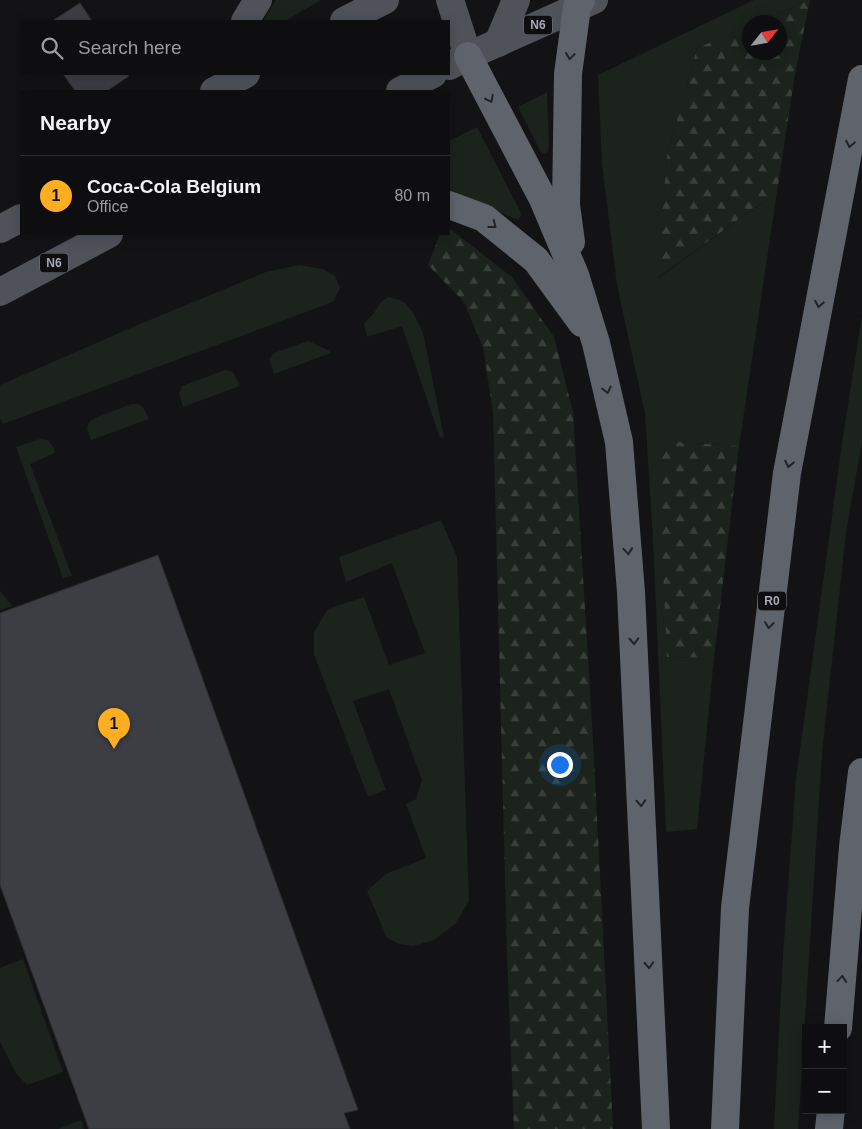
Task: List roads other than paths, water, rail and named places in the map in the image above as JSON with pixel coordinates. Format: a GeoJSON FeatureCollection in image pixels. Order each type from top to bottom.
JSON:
{"type":"FeatureCollection","features":[{"type":"Feature","properties":{"kind":"highway"},"geometry":{"type":"LineString","coordinates":[[575,275],[566,205],[568,74],[584,2]]}},
{"type":"Feature","properties":{"kind":"highway"},"geometry":{"type":"LineString","coordinates":[[458,61],[543,199],[575,275],[596,343],[619,442],[631,592],[656,1129]]}},
{"type":"Feature","properties":{"kind":"highway","name":"R0"},"geometry":{"type":"LineString","coordinates":[[725,1129],[735,908],[787,473],[862,79]]}},
{"type":"Feature","properties":{"kind":"highway"},"geometry":{"type":"LineString","coordinates":[[450,205],[484,218],[536,260],[596,343]]}},
{"type":"Feature","properties":{"kind":"highway"},"geometry":{"type":"LineString","coordinates":[[838,1024],[853,848],[862,772]]}},
{"type":"Feature","properties":{"kind":"highway"},"geometry":{"type":"LineString","coordinates":[[829,1129],[831,1114]]}},
{"type":"Feature","properties":{"kind":"main road"},"geometry":{"type":"LineString","coordinates":[[246,20],[258,0]]}},
{"type":"Feature","properties":{"kind":"main road"},"geometry":{"type":"LineString","coordinates":[[346,20],[385,0]]}},
{"type":"Feature","properties":{"kind":"main road"},"geometry":{"type":"LineString","coordinates":[[450,0],[458,61]]}},
{"type":"Feature","properties":{"kind":"main road"},"geometry":{"type":"LineString","coordinates":[[498,43],[516,0]]}},
{"type":"Feature","properties":{"kind":"main road","name":"N6"},"geometry":{"type":"LineString","coordinates":[[458,61],[584,2]]}},
{"type":"Feature","properties":{"kind":"main road"},"geometry":{"type":"LineString","coordinates":[[206,90],[214,75]]}},
{"type":"Feature","properties":{"kind":"main road"},"geometry":{"type":"LineString","coordinates":[[216,90],[244,75]]}},
{"type":"Feature","properties":{"kind":"main road"},"geometry":{"type":"LineString","coordinates":[[402,90],[431,75]]}},
{"type":"Feature","properties":{"kind":"main road"},"geometry":{"type":"LineString","coordinates":[[0,229],[20,219]]}},
{"type":"Feature","properties":{"kind":"main road","name":"N6"},"geometry":{"type":"LineString","coordinates":[[0,292],[107,235]]}},
{"type":"Feature","properties":{"kind":"place","name":"Coca-Cola Belgium"},"geometry":{"type":"Point","coordinates":[114,749]}}]}
